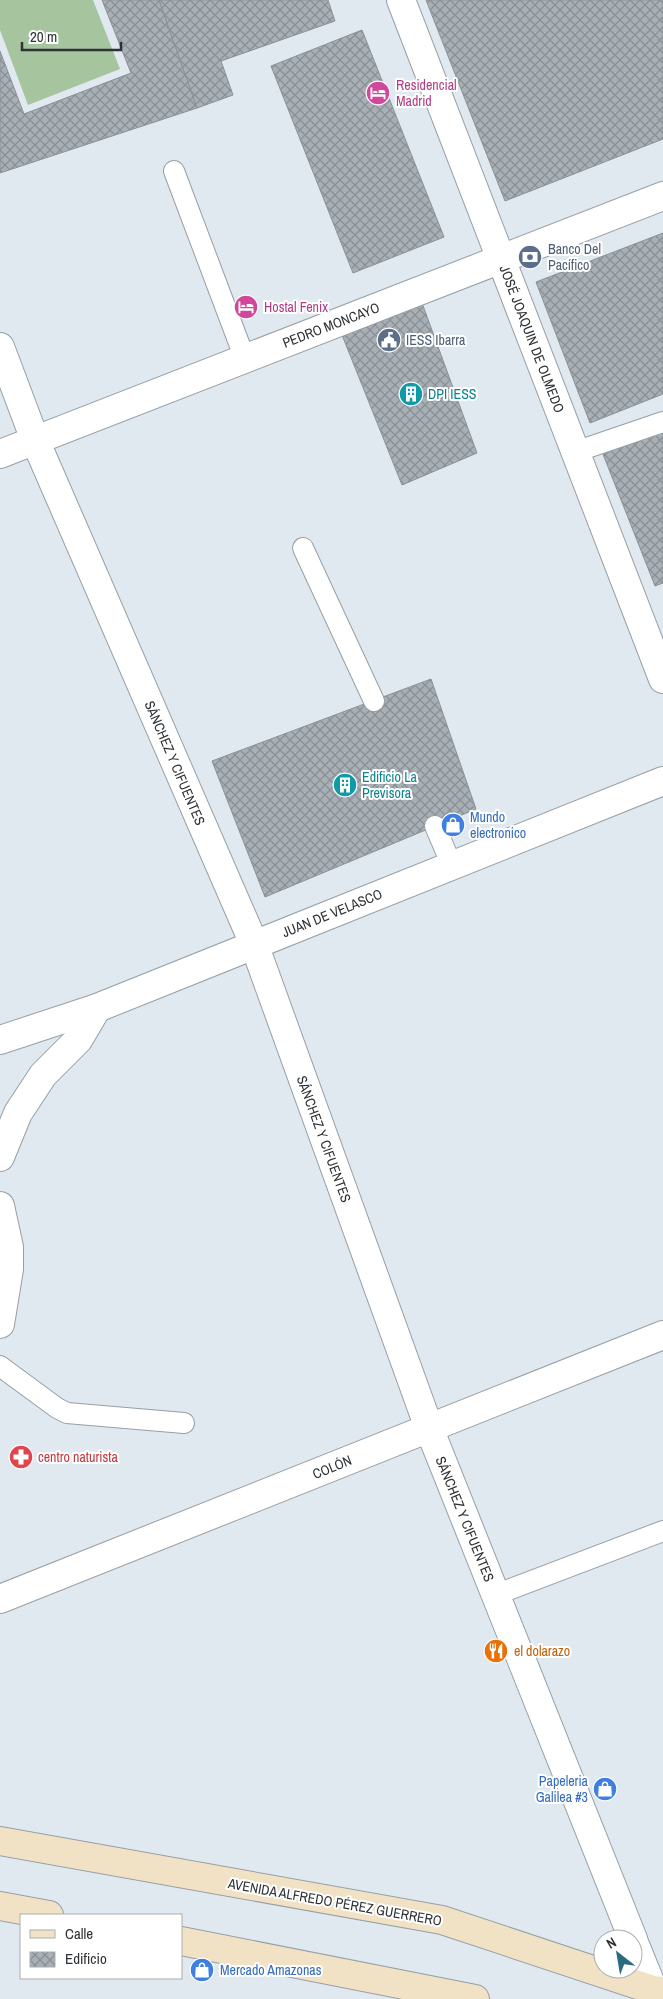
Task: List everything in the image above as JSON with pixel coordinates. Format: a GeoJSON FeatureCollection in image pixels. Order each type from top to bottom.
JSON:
{"type":"FeatureCollection","features":[{"type":"Feature","properties":{"kind":"street","name":"JOSÉ JOAQUIN DE OLMEDO"},"geometry":{"type":"LineString","coordinates":[[401,0],[663,679]]}},
{"type":"Feature","properties":{"kind":"street","name":"PEDRO MONCAYO"},"geometry":{"type":"LineString","coordinates":[[0,454],[663,196]]}},
{"type":"Feature","properties":{"kind":"street","name":"SÁNCHEZ Y CIFUENTES"},"geometry":{"type":"LineString","coordinates":[[0,347],[35,440],[254,944],[429,1428],[629,1929]]}},
{"type":"Feature","properties":{"kind":"street","name":"JUAN DE VELASCO"},"geometry":{"type":"LineString","coordinates":[[0,1040],[97,1008],[663,781]]}},
{"type":"Feature","properties":{"kind":"street"},"geometry":{"type":"LineString","coordinates":[[0,1157],[3,1146],[23,1106],[43,1075],[78,1040],[97,1008]]}},
{"type":"Feature","properties":{"kind":"street"},"geometry":{"type":"LineString","coordinates":[[0,1206],[9,1247],[9,1269],[0,1324]]}},
{"type":"Feature","properties":{"kind":"street","name":"COLÓN"},"geometry":{"type":"LineString","coordinates":[[0,1599],[663,1335]]}},
{"type":"Feature","properties":{"kind":"street","name":"AVENIDA ALFREDO PÉREZ GUERRERO"},"geometry":{"type":"LineString","coordinates":[[0,1842],[442,1920],[658,1993]]}},
{"type":"Feature","properties":{"kind":"street"},"geometry":{"type":"LineString","coordinates":[[0,1906],[44,1914]]}},
{"type":"Feature","properties":{"kind":"street"},"geometry":{"type":"LineString","coordinates":[[182,1941],[475,1999]]}},
{"type":"Feature","properties":{"kind":"street","name":"SÁNCHEZ Y CIFUENTES"},"geometry":{"type":"LineString","coordinates":[[643,1961],[658,1993]]}},
{"type":"Feature","properties":{"kind":"lane"},"geometry":{"type":"LineString","coordinates":[[174,171],[245,359]]}},
{"type":"Feature","properties":{"kind":"lane"},"geometry":{"type":"LineString","coordinates":[[575,452],[663,422]]}},
{"type":"Feature","properties":{"kind":"lane"},"geometry":{"type":"LineString","coordinates":[[303,548],[374,701]]}},
{"type":"Feature","properties":{"kind":"lane"},"geometry":{"type":"LineString","coordinates":[[435,826],[452,866]]}},
{"type":"Feature","properties":{"kind":"lane"},"geometry":{"type":"LineString","coordinates":[[0,1366],[56,1408],[68,1412],[184,1423]]}},
{"type":"Feature","properties":{"kind":"lane"},"geometry":{"type":"LineString","coordinates":[[495,1595],[663,1531]]}},
{"type":"Feature","properties":{"kind":"green space"},"geometry":{"type":"Polygon","coordinates":[[[0,0],[93,0],[120,69],[28,105],[0,30],[0,0]]]}},
{"type":"Feature","properties":{"kind":"building"},"geometry":{"type":"Polygon","coordinates":[[[102,0],[159,0],[197,108],[0,173],[0,51],[24,114],[131,73],[102,0]]]}},
{"type":"Feature","properties":{"kind":"building"},"geometry":{"type":"Polygon","coordinates":[[[159,0],[328,0],[335,21],[221,61],[233,95],[197,108],[159,0]]]}},
{"type":"Feature","properties":{"kind":"building"},"geometry":{"type":"Polygon","coordinates":[[[426,0],[663,0],[663,139],[505,201],[426,0]]]}},
{"type":"Feature","properties":{"kind":"building"},"geometry":{"type":"Polygon","coordinates":[[[362,30],[444,237],[353,273],[271,66],[362,30]]]}},
{"type":"Feature","properties":{"kind":"building"},"geometry":{"type":"Polygon","coordinates":[[[663,233],[663,394],[590,423],[536,282],[663,233]]]}},
{"type":"Feature","properties":{"kind":"building","name":"DPI IESS"},"geometry":{"type":"Polygon","coordinates":[[[422,303],[477,453],[402,485],[342,335],[422,303]]]}},
{"type":"Feature","properties":{"kind":"building"},"geometry":{"type":"Polygon","coordinates":[[[663,413],[663,583],[655,586],[597,439],[663,413]]]}},
{"type":"Feature","properties":{"kind":"building","name":"Edificio La Previsora"},"geometry":{"type":"Polygon","coordinates":[[[431,679],[476,809],[265,897],[212,761],[431,679]]]}},
{"type":"Feature","properties":{"kind":"place","name":"Residencial Madrid"},"geometry":{"type":"Point","coordinates":[378,93]}},
{"type":"Feature","properties":{"kind":"place","name":"Banco Del Pacífico"},"geometry":{"type":"Point","coordinates":[530,257]}},
{"type":"Feature","properties":{"kind":"place","name":"Hostal Fenix"},"geometry":{"type":"Point","coordinates":[246,307]}},
{"type":"Feature","properties":{"kind":"place","name":"IESS Ibarra"},"geometry":{"type":"Point","coordinates":[389,340]}},
{"type":"Feature","properties":{"kind":"place","name":"DPI IESS"},"geometry":{"type":"Point","coordinates":[411,394]}},
{"type":"Feature","properties":{"kind":"place","name":"Edificio La Previsora"},"geometry":{"type":"Point","coordinates":[345,785]}},
{"type":"Feature","properties":{"kind":"place","name":"Mundo electronico"},"geometry":{"type":"Point","coordinates":[453,825]}},
{"type":"Feature","properties":{"kind":"place","name":"centro naturista"},"geometry":{"type":"Point","coordinates":[21,1457]}},
{"type":"Feature","properties":{"kind":"place","name":"el dolarazo"},"geometry":{"type":"Point","coordinates":[496,1651]}},
{"type":"Feature","properties":{"kind":"place","name":"Papeleria Galilea #3"},"geometry":{"type":"Point","coordinates":[605,1789]}},
{"type":"Feature","properties":{"kind":"place","name":"Mercado Amazonas"},"geometry":{"type":"Point","coordinates":[202,1970]}}]}
